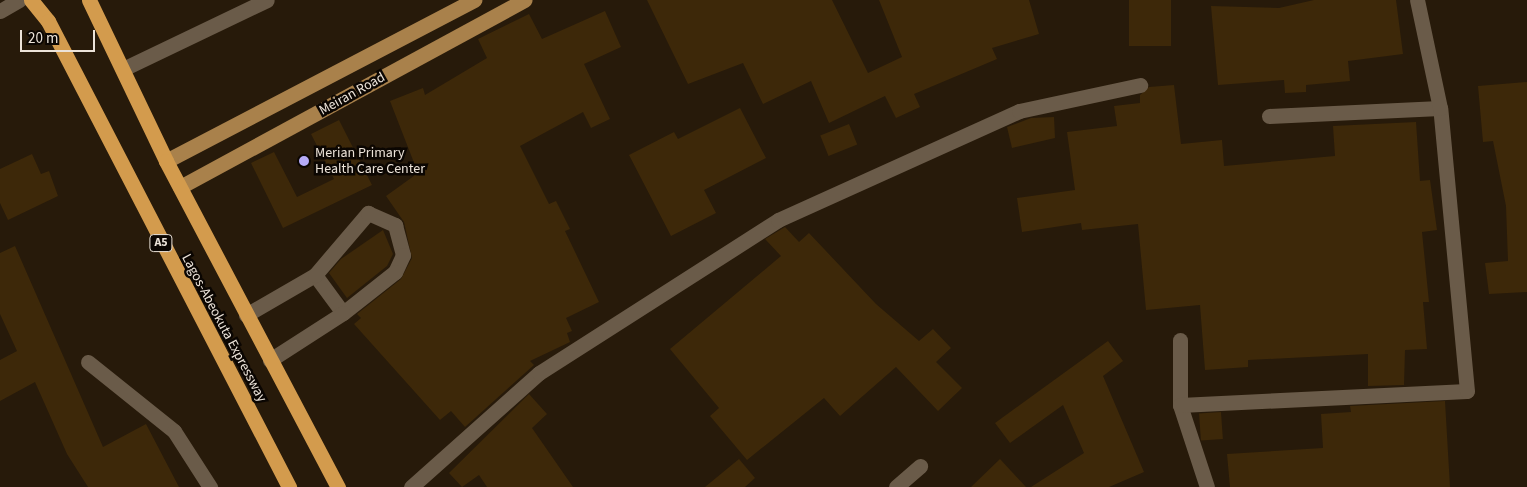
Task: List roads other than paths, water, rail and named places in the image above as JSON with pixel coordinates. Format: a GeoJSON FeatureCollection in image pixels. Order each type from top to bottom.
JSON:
{"type":"FeatureCollection","features":[{"type":"Feature","properties":{"kind":"highway","name":"Lagos-Abeokuta Expressway"},"geometry":{"type":"LineString","coordinates":[[31,0],[48,21],[289,487]]}},
{"type":"Feature","properties":{"kind":"highway","name":"Lagos-Abeokuta Expressway"},"geometry":{"type":"LineString","coordinates":[[89,0],[125,68],[166,161],[338,487]]}},
{"type":"Feature","properties":{"kind":"main road","name":"Meiran Road"},"geometry":{"type":"LineString","coordinates":[[166,161],[474,0]]}},
{"type":"Feature","properties":{"kind":"main road","name":"Meiran Road"},"geometry":{"type":"LineString","coordinates":[[180,188],[524,0]]}},
{"type":"Feature","properties":{"kind":"street"},"geometry":{"type":"LineString","coordinates":[[0,11],[19,0]]}},
{"type":"Feature","properties":{"kind":"street"},"geometry":{"type":"LineString","coordinates":[[125,68],[267,0]]}},
{"type":"Feature","properties":{"kind":"street"},"geometry":{"type":"LineString","coordinates":[[1180,405],[1467,391],[1440,108],[1417,0]]}},
{"type":"Feature","properties":{"kind":"street"},"geometry":{"type":"LineString","coordinates":[[410,487],[539,373],[778,220],[1019,111],[1140,85]]}},
{"type":"Feature","properties":{"kind":"street"},"geometry":{"type":"LineString","coordinates":[[1268,116],[1440,108]]}},
{"type":"Feature","properties":{"kind":"street"},"geometry":{"type":"LineString","coordinates":[[246,315],[316,275],[368,213],[395,225],[403,254],[400,266],[343,313],[270,360]]}},
{"type":"Feature","properties":{"kind":"street"},"geometry":{"type":"LineString","coordinates":[[316,275],[343,313]]}},
{"type":"Feature","properties":{"kind":"street"},"geometry":{"type":"LineString","coordinates":[[1180,340],[1180,405],[1207,487]]}},
{"type":"Feature","properties":{"kind":"street"},"geometry":{"type":"LineString","coordinates":[[88,362],[174,431],[210,487]]}},
{"type":"Feature","properties":{"kind":"street"},"geometry":{"type":"LineString","coordinates":[[896,487],[920,466]]}},
{"type":"Feature","properties":{"kind":"place","name":"Merian Primary Health Care Center"},"geometry":{"type":"Point","coordinates":[304,161]}}]}
